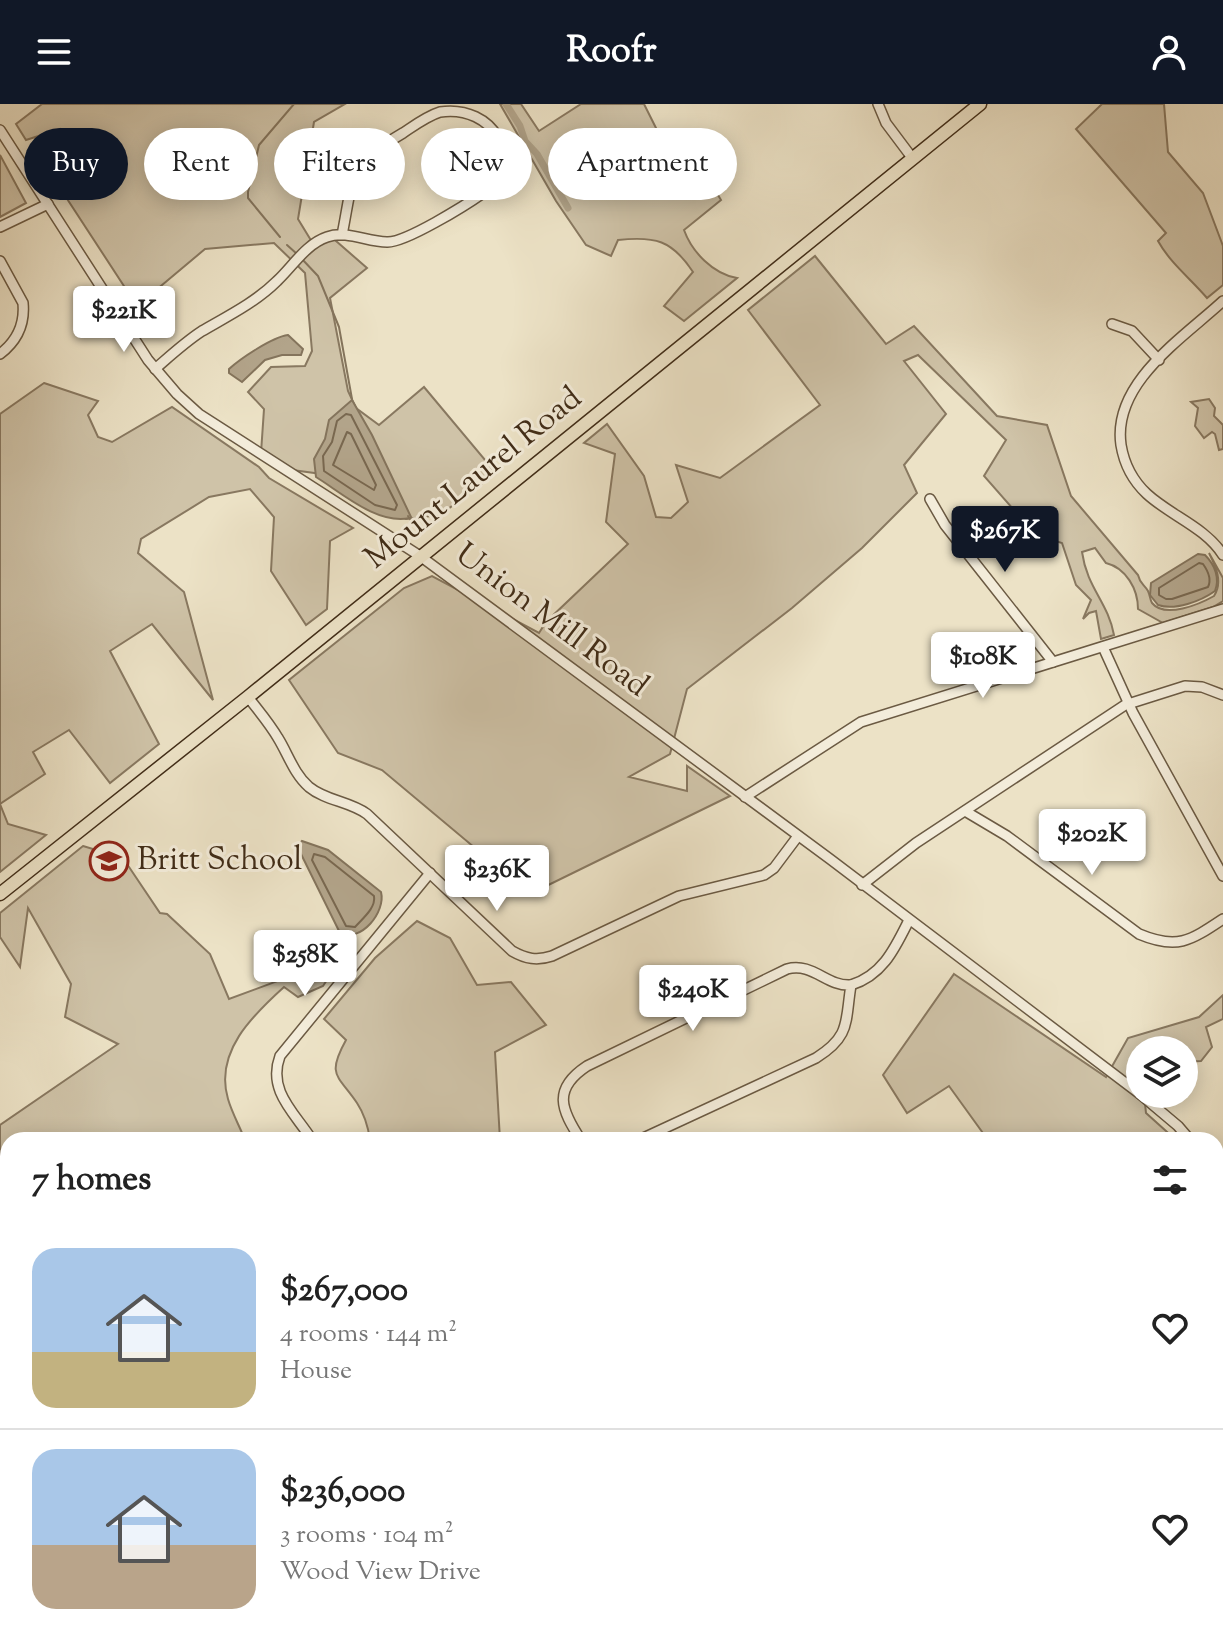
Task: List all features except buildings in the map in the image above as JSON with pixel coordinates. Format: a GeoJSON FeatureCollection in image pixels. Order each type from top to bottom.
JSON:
{"type":"FeatureCollection","features":[{"type":"Feature","properties":{"kind":"main road","name":"Mount Laurel Road"},"geometry":{"type":"LineString","coordinates":[[0,894],[980,104]]}},
{"type":"Feature","properties":{"kind":"street"},"geometry":{"type":"LineString","coordinates":[[878,104],[886,123],[913,159]]}},
{"type":"Feature","properties":{"kind":"street"},"geometry":{"type":"LineString","coordinates":[[155,369],[187,341],[263,293],[315,243],[331,235],[393,242],[482,193],[494,181],[502,157],[501,140],[493,125],[473,112],[440,112],[369,154],[355,173],[342,235]]}},
{"type":"Feature","properties":{"kind":"street","name":"Union Mill Road"},"geometry":{"type":"LineString","coordinates":[[0,130],[155,369],[177,394],[218,428],[420,556],[1126,1083]]}},
{"type":"Feature","properties":{"kind":"street"},"geometry":{"type":"LineString","coordinates":[[0,227],[48,204]]}},
{"type":"Feature","properties":{"kind":"street"},"geometry":{"type":"LineString","coordinates":[[0,261],[23,303],[24,311],[20,331],[0,354]]}},
{"type":"Feature","properties":{"kind":"street"},"geometry":{"type":"LineString","coordinates":[[1223,301],[1138,382],[1125,406],[1120,432],[1124,458],[1142,489],[1205,535],[1223,555]]}},
{"type":"Feature","properties":{"kind":"street"},"geometry":{"type":"LineString","coordinates":[[1112,324],[1132,331],[1159,360]]}},
{"type":"Feature","properties":{"kind":"street"},"geometry":{"type":"LineString","coordinates":[[930,499],[945,525],[1053,662]]}},
{"type":"Feature","properties":{"kind":"street"},"geometry":{"type":"LineString","coordinates":[[745,797],[861,722],[1223,609]]}},
{"type":"Feature","properties":{"kind":"street"},"geometry":{"type":"LineString","coordinates":[[1103,647],[1129,703],[1223,876]]}},
{"type":"Feature","properties":{"kind":"street"},"geometry":{"type":"LineString","coordinates":[[862,885],[905,851],[1129,703],[1185,686],[1202,687],[1223,695]]}},
{"type":"Feature","properties":{"kind":"street"},"geometry":{"type":"LineString","coordinates":[[248,697],[278,737],[296,772],[307,785],[321,795],[353,805],[367,814],[512,951],[525,958],[538,960],[565,951],[679,896],[764,875],[774,868],[798,836]]}},
{"type":"Feature","properties":{"kind":"street"},"geometry":{"type":"LineString","coordinates":[[965,811],[1007,836],[1139,934],[1155,942],[1174,943],[1190,939],[1223,919]]}},
{"type":"Feature","properties":{"kind":"street"},"geometry":{"type":"LineString","coordinates":[[307,1132],[279,1091],[275,1075],[280,1056],[430,873]]}},
{"type":"Feature","properties":{"kind":"street"},"geometry":{"type":"LineString","coordinates":[[576,1132],[568,1121],[562,1101],[568,1083],[587,1066],[787,969],[806,967],[840,986],[851,985],[871,976],[881,968],[896,946],[909,920]]}},
{"type":"Feature","properties":{"kind":"street"},"geometry":{"type":"LineString","coordinates":[[656,1132],[831,1049],[842,1037],[851,985]]}},
{"type":"Feature","properties":{"kind":"street","name":"Union Mill Road"},"geometry":{"type":"LineString","coordinates":[[1158,1108],[1182,1132]]}},
{"type":"Feature","properties":{"kind":"shaded area"},"geometry":{"type":"Polygon","coordinates":[[[42,104],[345,104],[314,122],[313,128],[274,128],[274,200],[301,200],[298,219],[312,242],[328,234],[367,268],[330,298],[348,391],[356,408],[379,425],[424,387],[496,473],[440,515],[406,519],[329,475],[285,469],[261,453],[264,409],[248,392],[271,367],[305,366],[312,351],[305,273],[274,243],[205,249],[137,306],[68,200],[128,200],[128,128],[24,128],[24,137],[16,124],[42,104]]]}},
{"type":"Feature","properties":{"kind":"shaded area"},"geometry":{"type":"Polygon","coordinates":[[[500,104],[521,104],[539,131],[581,104],[644,104],[656,128],[548,128],[548,187],[532,159],[532,128],[514,128],[500,104]]]}},
{"type":"Feature","properties":{"kind":"shaded area"},"geometry":{"type":"Polygon","coordinates":[[[1102,104],[1164,104],[1168,152],[1203,193],[1223,246],[1223,285],[1207,298],[1163,249],[1158,241],[1166,233],[1076,129],[1102,104]]]}},
{"type":"Feature","properties":{"kind":"shaded area"},"geometry":{"type":"Polygon","coordinates":[[[0,155],[26,203],[0,217],[0,155]]]}},
{"type":"Feature","properties":{"kind":"shaded area"},"geometry":{"type":"Polygon","coordinates":[[[721,200],[684,230],[698,254],[712,267],[737,278],[684,321],[664,306],[693,272],[678,253],[662,242],[618,240],[611,256],[586,245],[556,201],[721,200]]]}},
{"type":"Feature","properties":{"kind":"shaded area"},"geometry":{"type":"Polygon","coordinates":[[[815,256],[886,344],[914,326],[997,416],[1047,425],[1071,496],[1138,575],[1152,603],[1158,608],[1174,610],[1214,596],[1218,580],[1209,553],[1223,578],[1223,601],[1163,623],[1138,609],[1136,594],[1125,574],[1106,563],[1095,548],[1082,552],[1088,576],[1107,613],[1114,635],[1101,639],[1096,611],[1083,619],[1091,600],[1076,585],[1062,543],[1036,535],[984,476],[1006,440],[918,355],[904,361],[946,414],[904,465],[917,493],[862,548],[792,608],[687,689],[670,754],[629,777],[687,791],[687,766],[730,796],[530,894],[382,770],[338,753],[289,680],[404,588],[432,576],[539,633],[546,622],[628,544],[606,522],[615,454],[584,443],[607,424],[644,476],[656,517],[671,518],[688,502],[676,465],[720,478],[820,405],[748,310],[815,256]]]}},
{"type":"Feature","properties":{"kind":"shaded area"},"geometry":{"type":"Polygon","coordinates":[[[44,383],[98,401],[88,415],[98,437],[112,442],[172,407],[259,467],[269,478],[353,528],[330,541],[327,609],[306,625],[271,571],[274,517],[250,489],[209,497],[141,539],[138,553],[184,592],[213,700],[152,624],[110,651],[159,744],[110,783],[69,730],[33,752],[45,774],[0,804],[0,414],[44,383]]]}},
{"type":"Feature","properties":{"kind":"shaded area"},"geometry":{"type":"Polygon","coordinates":[[[1209,399],[1215,408],[1214,416],[1223,425],[1223,449],[1219,450],[1215,434],[1212,432],[1204,438],[1195,426],[1198,408],[1191,402],[1209,399]]]}},
{"type":"Feature","properties":{"kind":"shaded area"},"geometry":{"type":"Polygon","coordinates":[[[0,804],[8,824],[46,835],[0,872],[0,804]]]}},
{"type":"Feature","properties":{"kind":"shaded area"},"geometry":{"type":"Polygon","coordinates":[[[83,846],[123,858],[160,913],[167,914],[210,954],[229,999],[342,957],[323,986],[298,997],[284,987],[239,1036],[226,1066],[225,1082],[242,1132],[0,1132],[0,1125],[118,1044],[65,1017],[71,984],[28,908],[20,967],[0,937],[0,913],[83,846]]]}},
{"type":"Feature","properties":{"kind":"shaded area"},"geometry":{"type":"Polygon","coordinates":[[[417,921],[450,938],[477,985],[511,982],[546,1025],[495,1052],[500,1132],[368,1132],[362,1112],[337,1074],[337,1061],[346,1040],[324,1019],[375,958],[417,921]]]}},
{"type":"Feature","properties":{"kind":"shaded area"},"geometry":{"type":"Polygon","coordinates":[[[954,974],[1106,1077],[1126,1042],[1126,1108],[1145,1108],[1146,1113],[1167,1132],[982,1132],[949,1086],[907,1113],[883,1075],[954,974]]]}},
{"type":"Feature","properties":{"kind":"shaded area"},"geometry":{"type":"Polygon","coordinates":[[[1223,995],[1223,1019],[1206,1027],[1212,1047],[1198,1061],[1198,1036],[1135,1036],[1199,1017],[1223,995]]]}},
{"type":"Feature","properties":{"kind":"water"},"geometry":{"type":"Polygon","coordinates":[[[288,335],[303,349],[301,355],[282,355],[265,360],[242,382],[229,373],[229,369],[257,349],[288,335]]]}},
{"type":"Feature","properties":{"kind":"water"},"geometry":{"type":"Polygon","coordinates":[[[352,400],[372,435],[410,518],[385,517],[373,512],[316,477],[314,459],[325,439],[329,420],[352,400]]]}},
{"type":"Feature","properties":{"kind":"water"},"geometry":{"type":"Polygon","coordinates":[[[1198,554],[1205,555],[1214,567],[1217,577],[1215,591],[1188,604],[1172,607],[1158,605],[1150,595],[1151,583],[1198,554]]]}},
{"type":"Feature","properties":{"kind":"water"},"geometry":{"type":"Polygon","coordinates":[[[302,841],[328,850],[381,892],[380,908],[364,930],[348,935],[340,933],[299,850],[302,841]]]}},
{"type":"Feature","properties":{"kind":"waterway"},"geometry":{"type":"LineString","coordinates":[[280,237],[248,198],[248,192],[259,145],[294,104]]}},
{"type":"Feature","properties":{"kind":"waterway"},"geometry":{"type":"LineString","coordinates":[[506,104],[520,126],[525,141],[537,154],[568,208]]}},
{"type":"Feature","properties":{"kind":"waterway"},"geometry":{"type":"LineString","coordinates":[[287,245],[297,254]]}},
{"type":"Feature","properties":{"kind":"waterway"},"geometry":{"type":"LineString","coordinates":[[301,258],[318,276],[339,327],[352,399]]}},
{"type":"Feature","properties":{"kind":"waterway"},"geometry":{"type":"LineString","coordinates":[[408,516],[419,533]]}},
{"type":"Feature","properties":{"kind":"place","name":"Britt School"},"geometry":{"type":"Point","coordinates":[109,861]}}]}
